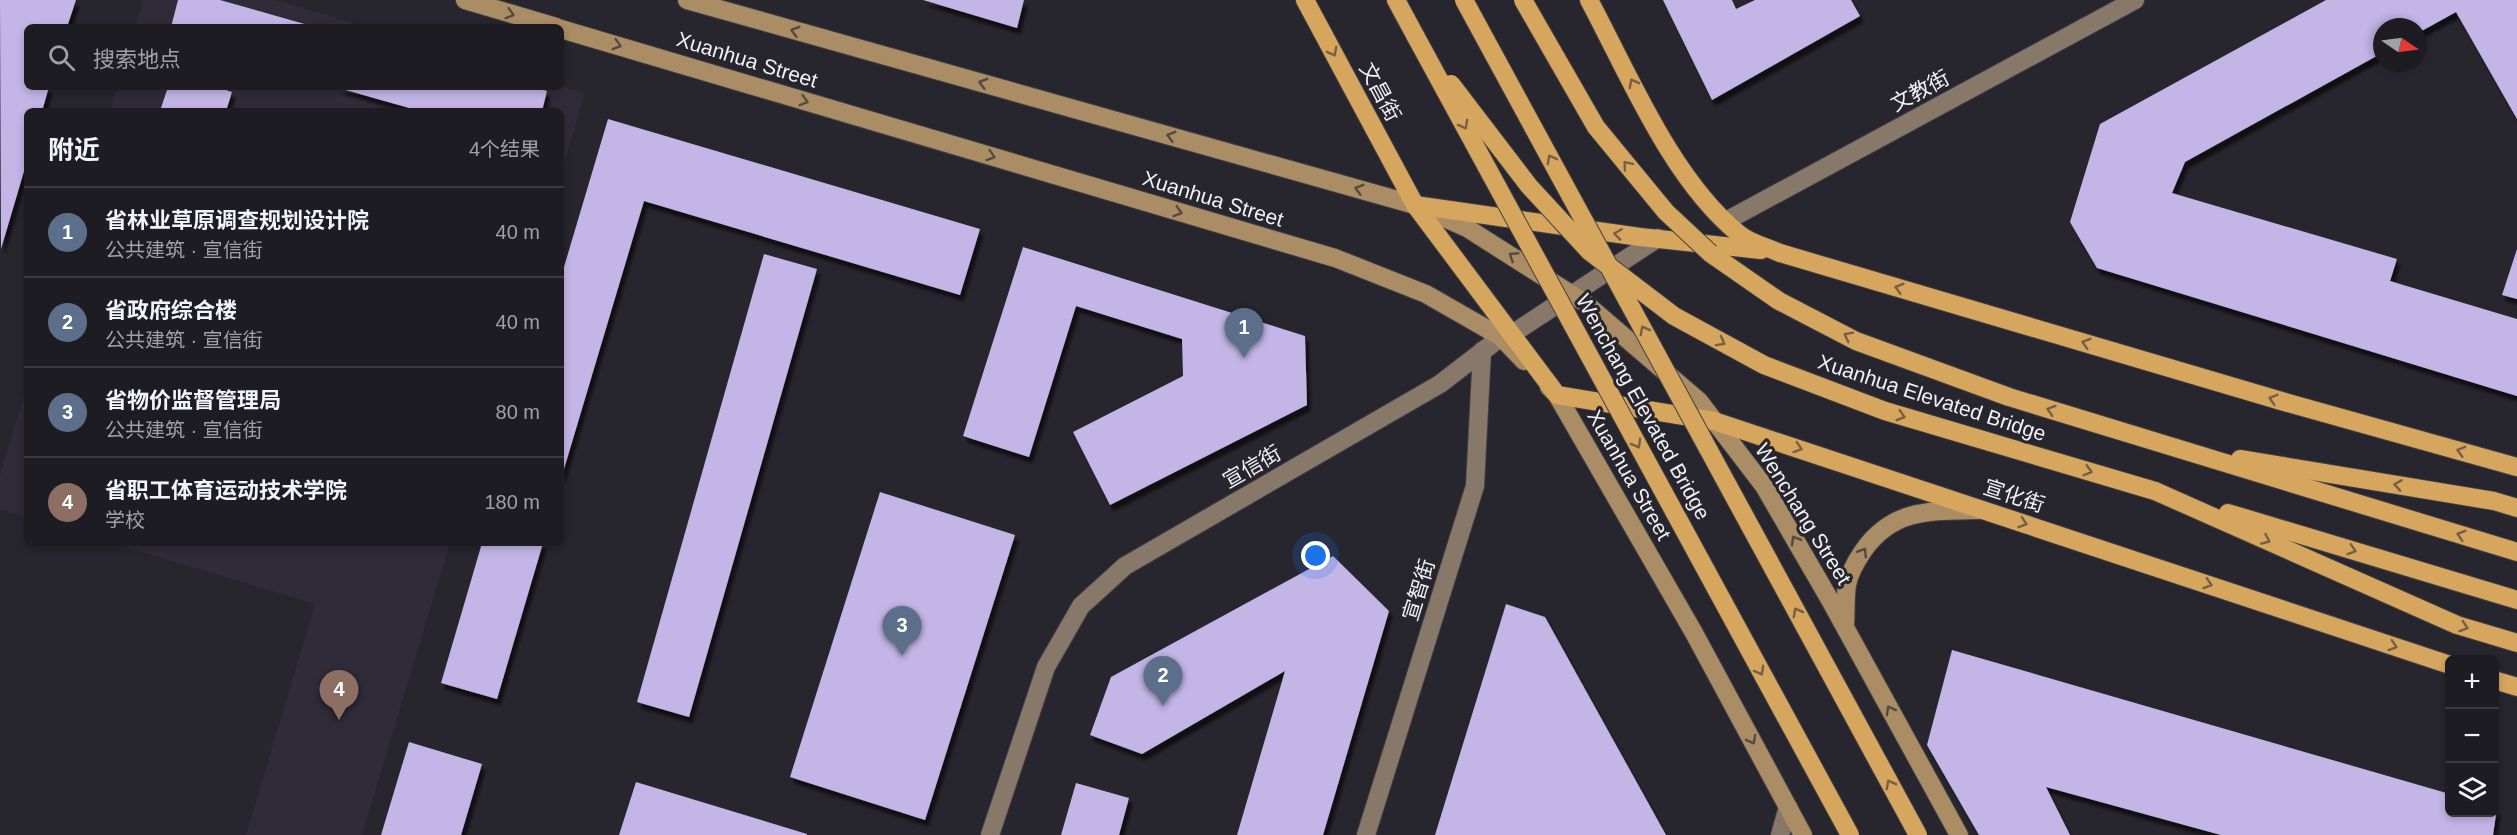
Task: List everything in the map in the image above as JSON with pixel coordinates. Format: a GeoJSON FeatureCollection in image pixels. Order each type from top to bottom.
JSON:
{"type":"FeatureCollection","features":[{"type":"Feature","properties":{"kind":"highway","name":"文昌街"},"geometry":{"type":"LineString","coordinates":[[1305,0],[1415,205],[1506,335],[1557,395]]}},
{"type":"Feature","properties":{"kind":"highway","name":"Wenchang Elevated Bridge"},"geometry":{"type":"LineString","coordinates":[[1396,0],[1850,835]]}},
{"type":"Feature","properties":{"kind":"highway","name":"Wenchang Elevated Bridge"},"geometry":{"type":"LineString","coordinates":[[1464,0],[1918,835]]}},
{"type":"Feature","properties":{"kind":"highway","name":"Xuanhua Elevated Bridge"},"geometry":{"type":"LineString","coordinates":[[1523,0],[1596,127],[1666,212],[1710,253],[1769,294],[1856,340],[2009,397],[2517,552]]}},
{"type":"Feature","properties":{"kind":"highway"},"geometry":{"type":"LineString","coordinates":[[1589,0],[1670,153],[1701,197],[1740,235],[1780,253],[2288,403],[2517,467]]}},
{"type":"Feature","properties":{"kind":"highway","name":"Xuanhua Elevated Bridge"},"geometry":{"type":"LineString","coordinates":[[1416,37],[1529,186],[1582,243],[1674,316],[1764,365],[1885,411],[2517,600]]}},
{"type":"Feature","properties":{"kind":"highway"},"geometry":{"type":"LineString","coordinates":[[1415,205],[1780,253]]}},
{"type":"Feature","properties":{"kind":"highway","name":"宣化街"},"geometry":{"type":"LineString","coordinates":[[1557,395],[1714,421],[2445,663]]}},
{"type":"Feature","properties":{"kind":"highway"},"geometry":{"type":"LineString","coordinates":[[2167,447],[2494,501],[2517,508]]}},
{"type":"Feature","properties":{"kind":"highway"},"geometry":{"type":"LineString","coordinates":[[2155,490],[2457,625],[2517,643]]}},
{"type":"Feature","properties":{"kind":"highway"},"geometry":{"type":"LineString","coordinates":[[2499,682],[2517,687]]}},
{"type":"Feature","properties":{"kind":"main road"},"geometry":{"type":"LineString","coordinates":[[465,0],[546,24]]}},
{"type":"Feature","properties":{"kind":"main road","name":"Xuanhua Street"},"geometry":{"type":"LineString","coordinates":[[687,0],[1415,205]]}},
{"type":"Feature","properties":{"kind":"main road","name":"Xuanhua Street"},"geometry":{"type":"LineString","coordinates":[[564,30],[1335,258],[1426,294],[1506,335]]}},
{"type":"Feature","properties":{"kind":"main road","name":"Wenchang Street"},"geometry":{"type":"LineString","coordinates":[[1415,205],[1467,228],[1585,303],[1699,401],[1764,486],[1959,835]]}},
{"type":"Feature","properties":{"kind":"main road","name":"Xuanhua Street"},"geometry":{"type":"LineString","coordinates":[[1557,395],[1694,633],[1788,807]]}},
{"type":"Feature","properties":{"kind":"main road"},"geometry":{"type":"LineString","coordinates":[[1845,628],[1847,584],[1858,557],[1875,534],[1900,518],[1927,511],[1985,510]]}},
{"type":"Feature","properties":{"kind":"main road"},"geometry":{"type":"LineString","coordinates":[[1788,807],[1803,835]]}},
{"type":"Feature","properties":{"kind":"street","name":"文教街"},"geometry":{"type":"LineString","coordinates":[[1726,221],[2134,0]]}},
{"type":"Feature","properties":{"kind":"street","name":"宣信街"},"geometry":{"type":"LineString","coordinates":[[990,835],[1046,667],[1081,606],[1125,566],[1440,384],[1482,351],[1658,238]]}},
{"type":"Feature","properties":{"kind":"street","name":"宣智街"},"geometry":{"type":"LineString","coordinates":[[1366,835],[1475,486],[1482,351]]}},
{"type":"Feature","properties":{"kind":"street"},"geometry":{"type":"LineString","coordinates":[[1780,835],[1788,807]]}},
{"type":"Feature","properties":{"kind":"shaded area"},"geometry":{"type":"Polygon","coordinates":[[[143,0],[276,0],[356,24],[136,24],[143,0]]]}},
{"type":"Feature","properties":{"kind":"shaded area"},"geometry":{"type":"Polygon","coordinates":[[[564,87],[585,93],[564,164],[564,108],[111,108],[116,90],[564,90],[564,87]]]}},
{"type":"Feature","properties":{"kind":"shaded area"},"geometry":{"type":"Polygon","coordinates":[[[24,395],[24,516],[0,509],[0,475],[24,395]]]}},
{"type":"Feature","properties":{"kind":"shaded area"},"geometry":{"type":"Polygon","coordinates":[[[122,546],[449,546],[362,835],[246,835],[315,604],[122,546]]]}},
{"type":"Feature","properties":{"kind":"building"},"geometry":{"type":"Polygon","coordinates":[[[0,0],[76,0],[68,24],[24,24],[24,90],[48,90],[43,108],[24,108],[24,171],[1,249],[0,0]]]}},
{"type":"Feature","properties":{"kind":"building"},"geometry":{"type":"Polygon","coordinates":[[[178,0],[220,0],[304,24],[172,24],[178,0]]]}},
{"type":"Feature","properties":{"kind":"building"},"geometry":{"type":"Polygon","coordinates":[[[923,0],[1024,0],[1017,28],[923,0]]]}},
{"type":"Feature","properties":{"kind":"building"},"geometry":{"type":"Polygon","coordinates":[[[1663,0],[1732,0],[1736,9],[1755,0],[1851,0],[1860,16],[1712,100],[1663,0]]]}},
{"type":"Feature","properties":{"kind":"building"},"geometry":{"type":"Polygon","coordinates":[[[2326,0],[2517,0],[2517,119],[2456,12],[2427,28],[2427,18],[2373,18],[2373,58],[2185,162],[2172,193],[2397,259],[2390,281],[2517,319],[2517,396],[2097,268],[2070,222],[2100,124],[2326,0]]]}},
{"type":"Feature","properties":{"kind":"building"},"geometry":{"type":"Polygon","coordinates":[[[167,90],[226,90],[232,92],[227,108],[161,108],[167,90]]]}},
{"type":"Feature","properties":{"kind":"building"},"geometry":{"type":"Polygon","coordinates":[[[346,90],[547,91],[543,108],[409,108],[346,90]]]}},
{"type":"Feature","properties":{"kind":"building"},"geometry":{"type":"Polygon","coordinates":[[[608,119],[980,229],[960,295],[644,201],[564,469],[564,267],[608,119]]]}},
{"type":"Feature","properties":{"kind":"building"},"geometry":{"type":"Polygon","coordinates":[[[1023,247],[1305,336],[1307,405],[1110,505],[1073,432],[1183,376],[1182,339],[1076,306],[1029,457],[963,436],[1023,247]]]}},
{"type":"Feature","properties":{"kind":"building"},"geometry":{"type":"Polygon","coordinates":[[[2517,249],[2517,299],[2502,295],[2517,249]]]}},
{"type":"Feature","properties":{"kind":"building"},"geometry":{"type":"Polygon","coordinates":[[[764,254],[817,269],[689,717],[637,702],[764,254]]]}},
{"type":"Feature","properties":{"kind":"building"},"geometry":{"type":"Polygon","coordinates":[[[880,492],[1015,535],[925,820],[790,777],[880,492]]]}},
{"type":"Feature","properties":{"kind":"building"},"geometry":{"type":"Polygon","coordinates":[[[481,546],[542,546],[497,699],[441,683],[481,546]]]}},
{"type":"Feature","properties":{"kind":"building"},"geometry":{"type":"Polygon","coordinates":[[[1333,556],[1389,611],[1323,835],[1237,835],[1285,671],[1142,754],[1090,735],[1111,677],[1333,556]]]}},
{"type":"Feature","properties":{"kind":"building"},"geometry":{"type":"Polygon","coordinates":[[[1506,604],[1545,617],[1666,835],[1435,835],[1506,604]]]}},
{"type":"Feature","properties":{"kind":"building"},"geometry":{"type":"Polygon","coordinates":[[[1952,650],[2445,793],[2445,817],[2496,817],[2493,835],[2221,835],[2046,787],[2070,835],[1979,835],[1927,745],[1952,650]]]}},
{"type":"Feature","properties":{"kind":"building"},"geometry":{"type":"Polygon","coordinates":[[[409,742],[482,764],[461,835],[381,835],[409,742]]]}},
{"type":"Feature","properties":{"kind":"building"},"geometry":{"type":"Polygon","coordinates":[[[636,782],[807,834],[807,835],[619,835],[636,782]]]}},
{"type":"Feature","properties":{"kind":"building"},"geometry":{"type":"Polygon","coordinates":[[[1076,783],[1129,798],[1119,835],[1061,835],[1076,783]]]}},
{"type":"Feature","properties":{"kind":"place","name":"省林业草原调查规划设计院"},"geometry":{"type":"Point","coordinates":[1244,358]}},
{"type":"Feature","properties":{"kind":"place","name":"省物价监督管理局"},"geometry":{"type":"Point","coordinates":[902,656]}},
{"type":"Feature","properties":{"kind":"place","name":"省政府综合楼"},"geometry":{"type":"Point","coordinates":[1163,706]}},
{"type":"Feature","properties":{"kind":"place","name":"省职工体育运动技术学院"},"geometry":{"type":"Point","coordinates":[339,720]}}]}
